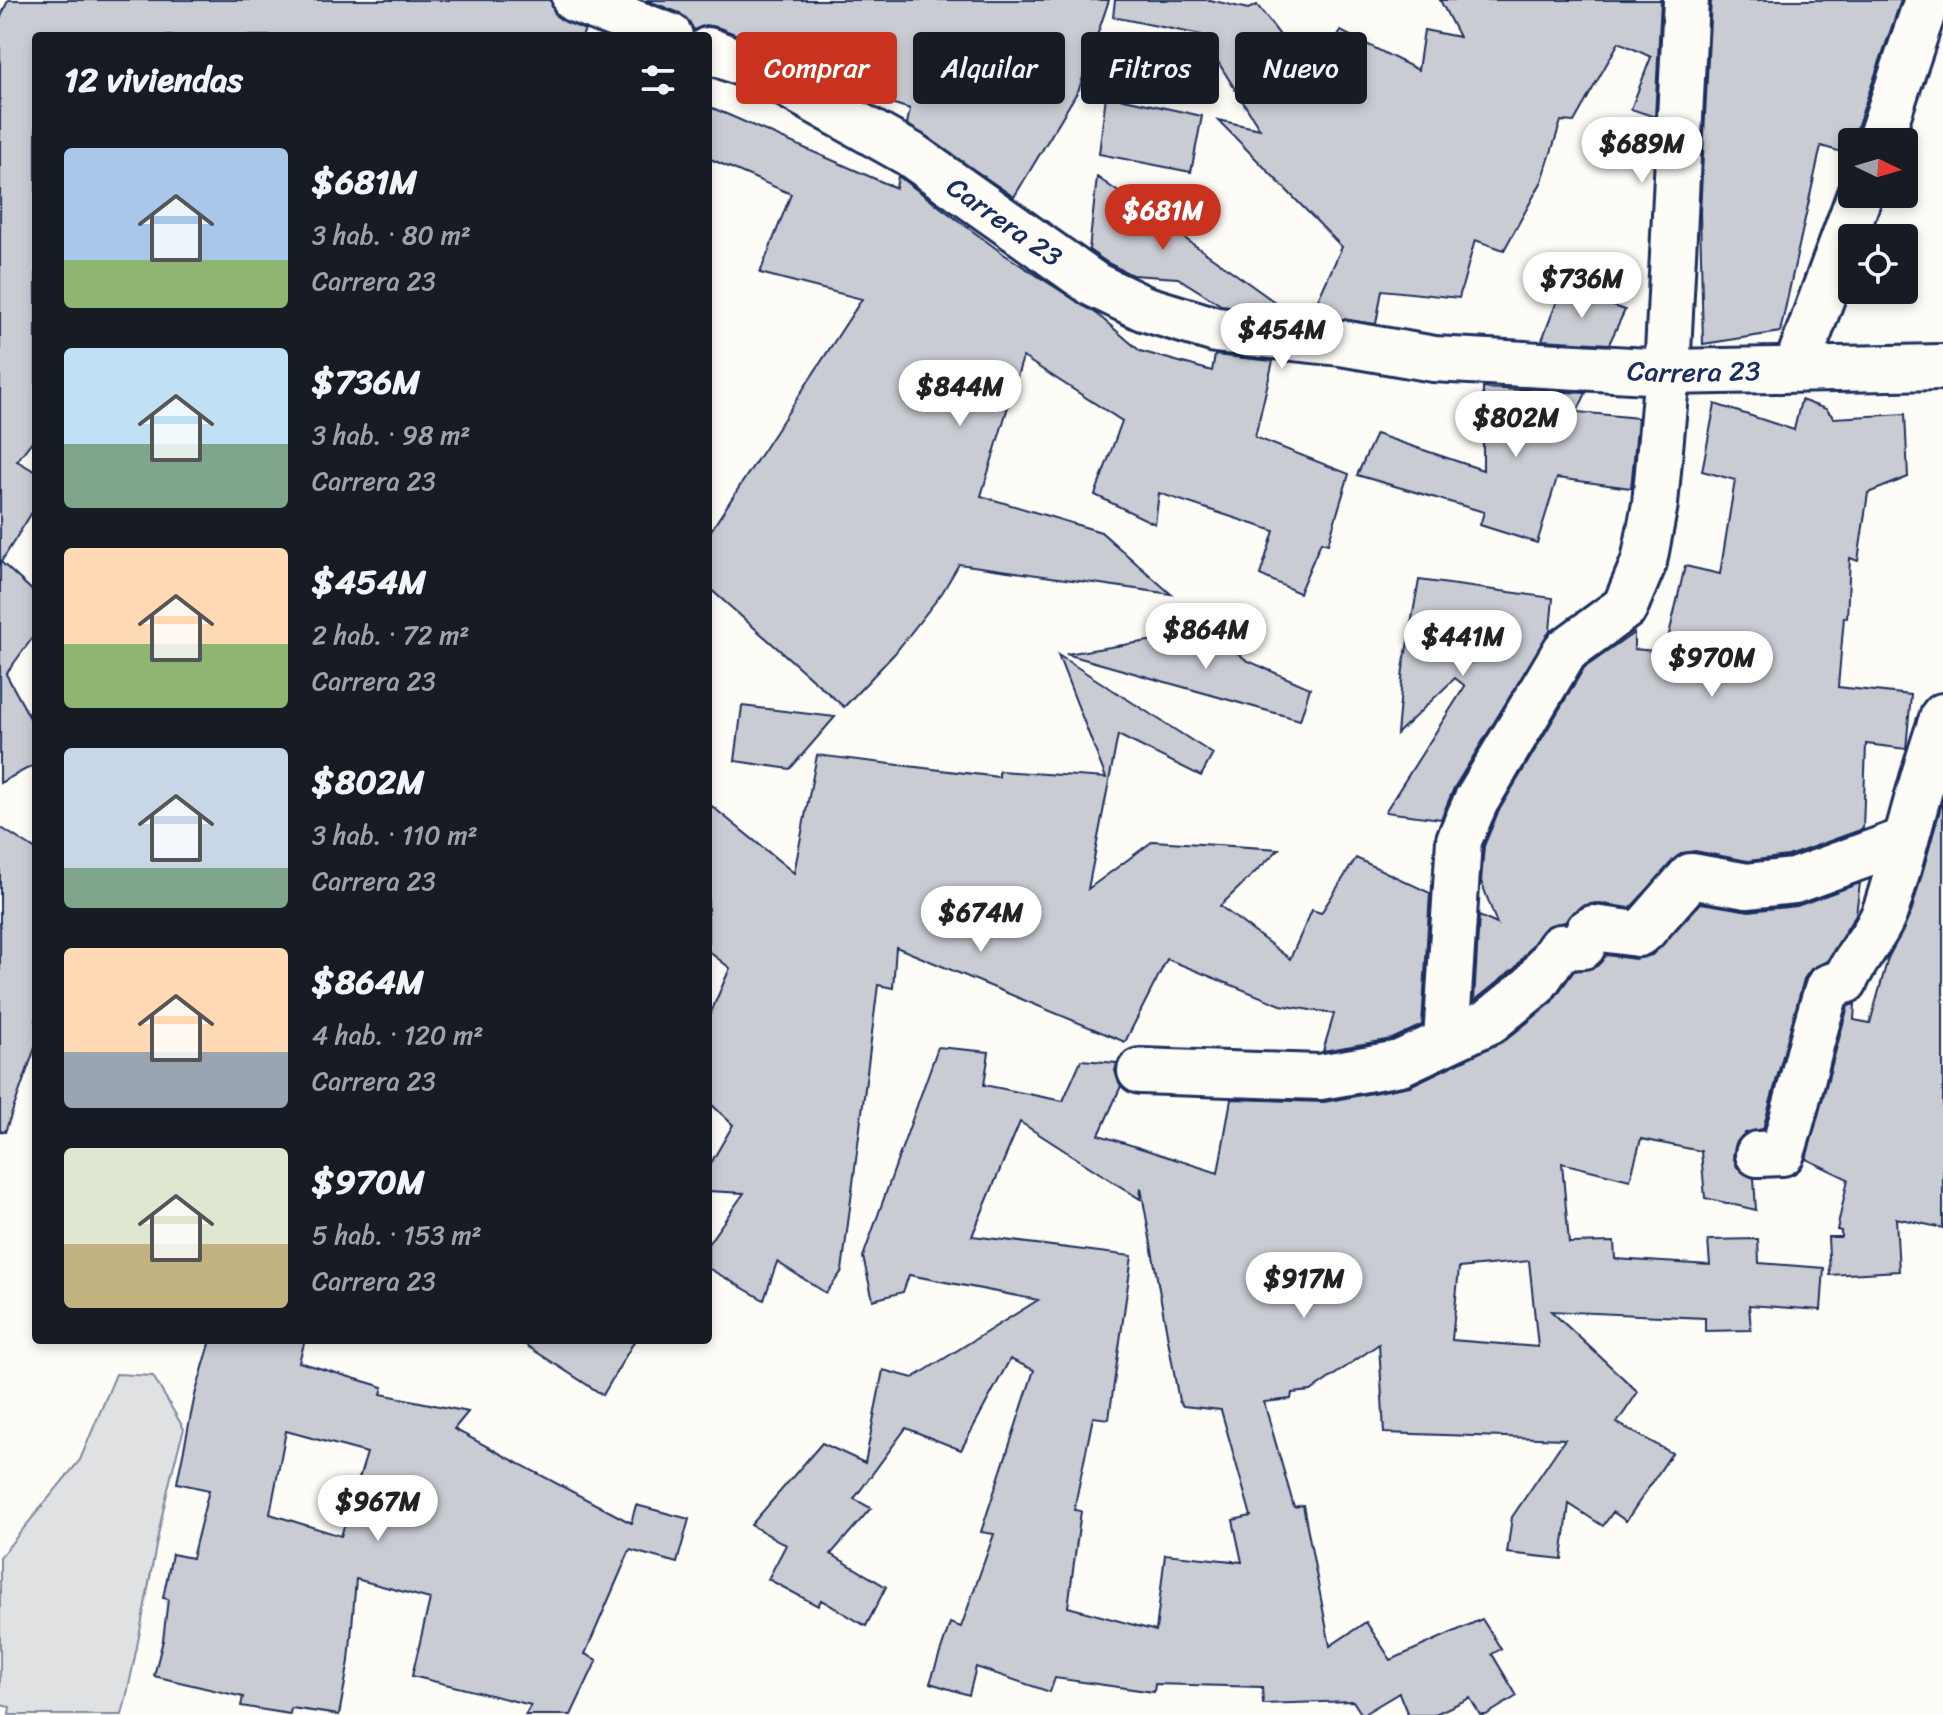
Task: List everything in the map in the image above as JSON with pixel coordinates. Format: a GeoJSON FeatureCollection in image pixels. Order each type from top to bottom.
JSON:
{"type":"FeatureCollection","features":[{"type":"Feature","properties":{"kind":"street"},"geometry":{"type":"LineString","coordinates":[[575,0],[659,32]]}},
{"type":"Feature","properties":{"kind":"street"},"geometry":{"type":"LineString","coordinates":[[1446,1040],[1459,840],[1476,801],[1565,651],[1625,607],[1644,562],[1655,504],[1667,372],[1686,0]]}},
{"type":"Feature","properties":{"kind":"street"},"geometry":{"type":"LineString","coordinates":[[1884,128],[1927,0]]}},
{"type":"Feature","properties":{"kind":"street","name":"Carrera 23"},"geometry":{"type":"LineString","coordinates":[[712,52],[764,72],[910,154],[1095,285],[1143,308],[1216,330],[1341,343],[1434,359],[1667,372],[1943,367]]}},
{"type":"Feature","properties":{"kind":"street"},"geometry":{"type":"LineString","coordinates":[[1796,368],[1855,208]]}},
{"type":"Feature","properties":{"kind":"street"},"geometry":{"type":"LineString","coordinates":[[1758,1154],[1782,1153],[1795,1114],[1810,1041],[1828,987],[1845,981],[1852,963],[1872,940],[1887,908],[1904,841],[1943,716]]}},
{"type":"Feature","properties":{"kind":"street"},"geometry":{"type":"LineString","coordinates":[[1140,1071],[1320,1077],[1400,1063],[1490,1021],[1534,985],[1560,947],[1583,946],[1588,931],[1593,928],[1638,934],[1691,876],[1747,886],[1794,881],[1904,841]]}},
{"type":"Feature","properties":{"kind":"shaded area"},"geometry":{"type":"Polygon","coordinates":[[[116,1374],[153,1376],[184,1429],[165,1500],[122,1715],[9,1715],[10,1707],[0,1705],[0,1557],[80,1460],[116,1374]]]}},
{"type":"Feature","properties":{"kind":"building"},"geometry":{"type":"Polygon","coordinates":[[[8,0],[551,0],[556,16],[585,30],[32,32],[32,441],[17,461],[32,470],[32,512],[1,562],[32,590],[32,638],[6,674],[32,722],[32,766],[0,783],[0,19],[8,0]]]}},
{"type":"Feature","properties":{"kind":"building"},"geometry":{"type":"Polygon","coordinates":[[[646,0],[1109,0],[1098,32],[1081,32],[1079,89],[1014,197],[907,124],[910,109],[894,104],[897,104],[897,32],[736,32],[736,34],[705,25],[694,30],[680,13],[646,0]]]}},
{"type":"Feature","properties":{"kind":"building"},"geometry":{"type":"Polygon","coordinates":[[[1115,0],[1210,0],[1248,9],[1257,5],[1278,32],[1235,32],[1235,89],[1219,64],[1219,32],[1186,32],[1113,17],[1115,0]]]}},
{"type":"Feature","properties":{"kind":"building"},"geometry":{"type":"Polygon","coordinates":[[[1440,0],[1661,0],[1655,117],[1631,109],[1651,57],[1619,42],[1574,122],[1561,121],[1542,181],[1504,250],[1475,240],[1459,298],[1382,290],[1376,324],[1311,315],[1342,247],[1218,120],[1260,129],[1244,104],[1367,104],[1367,44],[1418,70],[1424,30],[1459,37],[1440,0]]]}},
{"type":"Feature","properties":{"kind":"building"},"geometry":{"type":"Polygon","coordinates":[[[1711,0],[1901,0],[1857,128],[1838,128],[1838,151],[1821,146],[1780,332],[1703,344],[1700,213],[1711,0]]]}},
{"type":"Feature","properties":{"kind":"building"},"geometry":{"type":"Polygon","coordinates":[[[1105,104],[1147,104],[1202,116],[1191,172],[1099,154],[1105,104]]]}},
{"type":"Feature","properties":{"kind":"building"},"geometry":{"type":"Polygon","coordinates":[[[712,108],[896,188],[898,176],[1005,255],[1097,314],[1140,351],[1212,371],[1215,355],[1273,361],[1255,437],[1349,474],[1328,544],[1321,542],[1299,593],[1260,575],[1274,531],[1159,493],[1155,524],[1095,495],[1122,421],[1023,357],[981,496],[1101,532],[1171,594],[959,564],[942,593],[895,653],[844,707],[712,591],[712,529],[862,299],[760,273],[791,194],[712,160],[712,108]]]}},
{"type":"Feature","properties":{"kind":"building"},"geometry":{"type":"Polygon","coordinates":[[[1097,177],[1290,313],[1221,305],[1178,278],[1132,275],[1089,250],[1097,177]]]}},
{"type":"Feature","properties":{"kind":"building"},"geometry":{"type":"Polygon","coordinates":[[[1562,288],[1625,310],[1609,344],[1542,340],[1562,288]]]}},
{"type":"Feature","properties":{"kind":"building"},"geometry":{"type":"Polygon","coordinates":[[[1483,388],[1586,393],[1577,412],[1638,418],[1631,488],[1557,478],[1537,543],[1480,525],[1484,512],[1357,475],[1376,434],[1483,470],[1483,388]]]}},
{"type":"Feature","properties":{"kind":"building"},"geometry":{"type":"Polygon","coordinates":[[[1801,400],[1826,409],[1834,418],[1905,414],[1908,477],[1868,493],[1858,561],[1850,558],[1847,618],[1844,617],[1838,687],[1911,695],[1906,749],[1866,744],[1863,829],[1788,856],[1748,861],[1695,851],[1682,853],[1630,908],[1596,903],[1581,906],[1565,922],[1547,926],[1515,968],[1474,1001],[1479,916],[1497,924],[1481,881],[1484,846],[1498,812],[1584,668],[1634,633],[1634,649],[1665,652],[1685,566],[1720,574],[1735,480],[1702,471],[1715,404],[1794,430],[1801,400]]]}},
{"type":"Feature","properties":{"kind":"building"},"geometry":{"type":"Polygon","coordinates":[[[1419,580],[1553,598],[1550,631],[1454,788],[1441,819],[1385,812],[1465,686],[1455,678],[1397,734],[1403,669],[1419,580]]]}},
{"type":"Feature","properties":{"kind":"building"},"geometry":{"type":"Polygon","coordinates":[[[1212,631],[1246,660],[1310,688],[1300,720],[1066,654],[1212,631]]]}},
{"type":"Feature","properties":{"kind":"building"},"geometry":{"type":"Polygon","coordinates":[[[1058,655],[1213,754],[1201,776],[1118,735],[1088,889],[1153,841],[1279,849],[1220,906],[1290,959],[1312,910],[1321,913],[1356,858],[1430,893],[1422,1025],[1392,1039],[1323,1051],[1334,1014],[1281,1005],[1167,959],[1125,1042],[896,947],[893,988],[878,985],[842,1271],[826,1293],[777,1262],[764,1300],[712,1270],[712,1238],[744,1193],[712,1191],[712,1161],[733,1125],[712,1105],[712,1010],[730,968],[712,954],[712,806],[794,873],[817,755],[999,777],[999,771],[1106,778],[1058,655]]]}},
{"type":"Feature","properties":{"kind":"building"},"geometry":{"type":"Polygon","coordinates":[[[742,706],[835,717],[790,769],[735,761],[742,706]]]}},
{"type":"Feature","properties":{"kind":"building"},"geometry":{"type":"Polygon","coordinates":[[[1943,799],[1943,1228],[1896,1218],[1899,1271],[1830,1275],[1828,1237],[1841,1237],[1841,1231],[1837,1230],[1848,1179],[1806,1159],[1848,1006],[1855,1004],[1854,1020],[1870,1023],[1888,958],[1911,913],[1943,799]]]}},
{"type":"Feature","properties":{"kind":"building"},"geometry":{"type":"Polygon","coordinates":[[[0,827],[32,847],[32,1056],[5,1132],[0,1131],[0,827]]]}},
{"type":"Feature","properties":{"kind":"building"},"geometry":{"type":"Polygon","coordinates":[[[1860,883],[1856,914],[1827,961],[1811,969],[1804,979],[1763,1129],[1745,1133],[1736,1143],[1733,1156],[1737,1167],[1754,1178],[1756,1210],[1705,1198],[1701,1151],[1641,1139],[1630,1180],[1562,1163],[1569,1243],[1614,1242],[1615,1259],[1710,1265],[1708,1240],[1758,1239],[1759,1263],[1824,1268],[1821,1310],[1749,1305],[1751,1330],[1705,1331],[1705,1318],[1551,1311],[1638,1392],[1617,1423],[1672,1453],[1626,1521],[1613,1512],[1603,1526],[1569,1504],[1562,1559],[1507,1553],[1512,1517],[1565,1439],[1384,1433],[1379,1344],[1311,1391],[1292,1393],[1291,1399],[1264,1402],[1294,1507],[1303,1505],[1330,1646],[1366,1622],[1391,1660],[1482,1619],[1501,1649],[1492,1654],[1517,1696],[1486,1715],[1480,1715],[1470,1698],[1433,1715],[1408,1715],[1399,1693],[1362,1715],[1353,1701],[1263,1704],[1262,1687],[1155,1684],[1154,1692],[1055,1678],[1050,1692],[976,1667],[969,1695],[930,1683],[950,1623],[961,1627],[994,1534],[981,1532],[1034,1370],[1010,1359],[961,1450],[906,1428],[854,1499],[871,1508],[831,1554],[886,1587],[866,1626],[821,1600],[818,1606],[768,1579],[786,1545],[751,1525],[822,1443],[865,1463],[883,1370],[913,1378],[1038,1300],[909,1275],[903,1292],[873,1300],[863,1257],[938,1047],[989,1052],[984,1085],[1063,1101],[1081,1060],[1117,1063],[1115,1071],[1121,1086],[1099,1135],[1218,1173],[1231,1099],[1324,1102],[1410,1086],[1506,1040],[1550,1004],[1574,971],[1597,966],[1606,955],[1635,959],[1652,955],[1701,903],[1749,911],[1797,906],[1860,883]],[[1020,1122],[972,1236],[1132,1256],[1109,1419],[1093,1417],[1074,1510],[1081,1511],[1068,1607],[1156,1631],[1165,1554],[1242,1562],[1233,1520],[1251,1516],[1221,1410],[1183,1406],[1179,1401],[1141,1188],[1140,1199],[1020,1122]],[[1529,1261],[1459,1268],[1452,1340],[1538,1347],[1529,1261]]]}},
{"type":"Feature","properties":{"kind":"building"},"geometry":{"type":"Polygon","coordinates":[[[210,1344],[304,1344],[299,1362],[383,1387],[381,1394],[468,1412],[454,1429],[631,1523],[636,1505],[689,1519],[677,1563],[630,1550],[585,1654],[597,1660],[571,1715],[525,1715],[531,1705],[412,1676],[430,1599],[356,1579],[349,1661],[339,1715],[291,1708],[290,1714],[241,1706],[243,1697],[154,1676],[163,1640],[168,1599],[163,1598],[172,1554],[192,1558],[209,1490],[177,1483],[195,1395],[210,1344]],[[286,1431],[270,1514],[341,1536],[367,1453],[286,1431]]]}},
{"type":"Feature","properties":{"kind":"building"},"geometry":{"type":"Polygon","coordinates":[[[524,1344],[633,1344],[603,1395],[524,1344]]]}}]}
